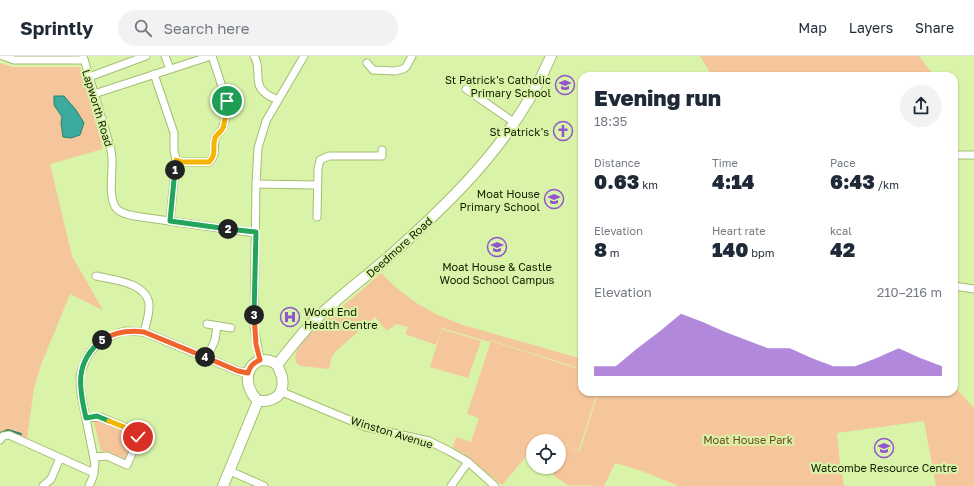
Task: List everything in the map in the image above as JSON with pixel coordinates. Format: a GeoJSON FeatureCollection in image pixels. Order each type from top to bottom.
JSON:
{"type":"FeatureCollection","features":[{"type":"Feature","properties":{"kind":"street"},"geometry":{"type":"LineString","coordinates":[[3,56],[14,60],[84,58]]}},
{"type":"Feature","properties":{"kind":"street"},"geometry":{"type":"LineString","coordinates":[[89,77],[146,56]]}},
{"type":"Feature","properties":{"kind":"street"},"geometry":{"type":"LineString","coordinates":[[165,56],[170,69]]}},
{"type":"Feature","properties":{"kind":"street"},"geometry":{"type":"LineString","coordinates":[[94,94],[211,56],[229,108],[222,130],[215,138],[214,154],[209,162],[182,162],[176,160]]}},
{"type":"Feature","properties":{"kind":"street"},"geometry":{"type":"LineString","coordinates":[[254,56],[257,61],[259,70],[259,85],[262,91],[278,100]]}},
{"type":"Feature","properties":{"kind":"street"},"geometry":{"type":"LineString","coordinates":[[260,360],[254,327],[256,160],[260,138],[266,121],[304,56]]}},
{"type":"Feature","properties":{"kind":"street"},"geometry":{"type":"LineString","coordinates":[[367,63],[373,70],[399,70],[406,67],[412,56]]}},
{"type":"Feature","properties":{"kind":"street","name":"Deedmore Road"},"geometry":{"type":"LineString","coordinates":[[277,365],[298,337],[314,320],[391,255],[460,191],[502,142],[534,93],[551,56]]}},
{"type":"Feature","properties":{"kind":"street","name":"Lapworth Road"},"geometry":{"type":"LineString","coordinates":[[84,58],[110,146],[112,158],[111,190],[113,204],[117,210],[124,214],[256,232]]}},
{"type":"Feature","properties":{"kind":"street"},"geometry":{"type":"LineString","coordinates":[[154,74],[174,133],[174,150],[176,160],[170,221]]}},
{"type":"Feature","properties":{"kind":"street"},"geometry":{"type":"LineString","coordinates":[[466,89],[514,123]]}},
{"type":"Feature","properties":{"kind":"street"},"geometry":{"type":"LineString","coordinates":[[317,217],[318,165],[320,160],[329,156],[382,156],[382,150]]}},
{"type":"Feature","properties":{"kind":"street"},"geometry":{"type":"LineString","coordinates":[[958,155],[974,156]]}},
{"type":"Feature","properties":{"kind":"street"},"geometry":{"type":"LineString","coordinates":[[256,184],[317,185]]}},
{"type":"Feature","properties":{"kind":"street"},"geometry":{"type":"LineString","coordinates":[[96,276],[127,283],[142,291],[149,304],[144,332]]}},
{"type":"Feature","properties":{"kind":"street"},"geometry":{"type":"LineString","coordinates":[[958,287],[974,289]]}},
{"type":"Feature","properties":{"kind":"street"},"geometry":{"type":"LineString","coordinates":[[207,324],[231,328]]}},
{"type":"Feature","properties":{"kind":"street"},"geometry":{"type":"LineString","coordinates":[[207,358],[215,340],[217,326]]}},
{"type":"Feature","properties":{"kind":"street"},"geometry":{"type":"LineString","coordinates":[[89,486],[94,473],[94,458],[80,384],[83,366],[90,352],[101,341],[118,333],[135,331],[144,332],[238,371],[248,373]]}},
{"type":"Feature","properties":{"kind":"street"},"geometry":{"type":"LineString","coordinates":[[260,360],[270,360],[277,365],[283,385],[282,392],[270,400],[258,401],[252,392],[248,373],[250,367],[254,363],[260,360]]}},
{"type":"Feature","properties":{"kind":"street","name":"Winston Avenue"},"geometry":{"type":"LineString","coordinates":[[282,392],[366,426],[429,441],[468,462],[495,486]]}},
{"type":"Feature","properties":{"kind":"street"},"geometry":{"type":"LineString","coordinates":[[223,486],[258,401]]}},
{"type":"Feature","properties":{"kind":"street"},"geometry":{"type":"LineString","coordinates":[[86,418],[100,417],[134,431],[138,437],[127,465],[107,456],[94,458]]}},
{"type":"Feature","properties":{"kind":"street"},"geometry":{"type":"LineString","coordinates":[[0,440],[3,436],[9,435],[94,473]]}},
{"type":"Feature","properties":{"kind":"street"},"geometry":{"type":"LineString","coordinates":[[43,486],[51,479],[60,458]]}},
{"type":"Feature","properties":{"kind":"street"},"geometry":{"type":"LineString","coordinates":[[451,486],[468,462]]}},
{"type":"Feature","properties":{"kind":"street"},"geometry":{"type":"LineString","coordinates":[[230,471],[264,486]]}},
{"type":"Feature","properties":{"kind":"green space"},"geometry":{"type":"Polygon","coordinates":[[[700,56],[919,56],[931,72],[710,72],[700,56]]]}},
{"type":"Feature","properties":{"kind":"green space"},"geometry":{"type":"Polygon","coordinates":[[[0,63],[13,67],[80,67],[103,149],[50,164],[72,256],[103,310],[70,294],[41,365],[34,388],[27,439],[0,436],[0,63]]]}},
{"type":"Feature","properties":{"kind":"green space"},"geometry":{"type":"Polygon","coordinates":[[[381,273],[399,290],[418,304],[438,315],[463,325],[578,358],[578,368],[490,340],[489,342],[442,328],[436,345],[405,334],[408,327],[396,324],[387,331],[375,317],[335,352],[331,359],[329,369],[300,366],[295,360],[297,352],[303,342],[322,323],[381,273]]]}},
{"type":"Feature","properties":{"kind":"green space"},"geometry":{"type":"Polygon","coordinates":[[[442,329],[481,341],[468,378],[430,367],[442,329]]]}},
{"type":"Feature","properties":{"kind":"green space"},"geometry":{"type":"Polygon","coordinates":[[[491,341],[578,369],[578,396],[596,396],[579,450],[566,446],[566,434],[528,434],[518,431],[527,434],[526,457],[502,485],[467,456],[453,447],[456,437],[471,442],[479,418],[467,414],[491,341]]]}},
{"type":"Feature","properties":{"kind":"green space","name":"Moat House Park"},"geometry":{"type":"Polygon","coordinates":[[[958,390],[974,408],[974,486],[936,486],[924,421],[837,433],[844,486],[679,486],[639,470],[615,463],[604,486],[568,485],[554,476],[553,474],[566,474],[566,446],[580,451],[597,396],[958,396],[958,390]]]}},
{"type":"Feature","properties":{"kind":"green space"},"geometry":{"type":"Polygon","coordinates":[[[95,420],[99,420],[133,436],[135,440],[127,458],[121,460],[101,451],[94,422],[95,420]]]}},
{"type":"Feature","properties":{"kind":"water"},"geometry":{"type":"Polygon","coordinates":[[[54,96],[64,96],[76,110],[84,123],[80,135],[71,138],[63,137],[61,123],[62,117],[54,105],[54,96]]]}},
{"type":"Feature","properties":{"kind":"waterway"},"geometry":{"type":"LineString","coordinates":[[0,433],[8,430],[21,434]]}},
{"type":"Feature","properties":{"kind":"place","name":"St Patrick's Catholic Primary School"},"geometry":{"type":"Point","coordinates":[565,85]}},
{"type":"Feature","properties":{"kind":"place","name":"St Patrick's"},"geometry":{"type":"Point","coordinates":[563,131]}},
{"type":"Feature","properties":{"kind":"place","name":"Moat House Primary School"},"geometry":{"type":"Point","coordinates":[554,199]}},
{"type":"Feature","properties":{"kind":"place","name":"Moat House & Castle Wood School Campus"},"geometry":{"type":"Point","coordinates":[497,247]}},
{"type":"Feature","properties":{"kind":"place","name":"Wood End Health Centre"},"geometry":{"type":"Point","coordinates":[290,317]}},
{"type":"Feature","properties":{"kind":"place","name":"Watcombe Resource Centre"},"geometry":{"type":"Point","coordinates":[884,448]}},
{"type":"Feature","properties":{"kind":"route"},"geometry":{"type":"LineString","coordinates":[[138,437],[134,431],[100,417],[97,416],[86,418],[81,394],[80,375],[90,352],[101,341],[126,331],[144,332],[238,371],[248,373],[250,367],[260,360],[254,327],[256,232],[170,221],[176,160],[182,162],[209,162],[212,159],[214,154],[215,138],[222,130],[228,112],[229,108],[227,101]]}}]}
